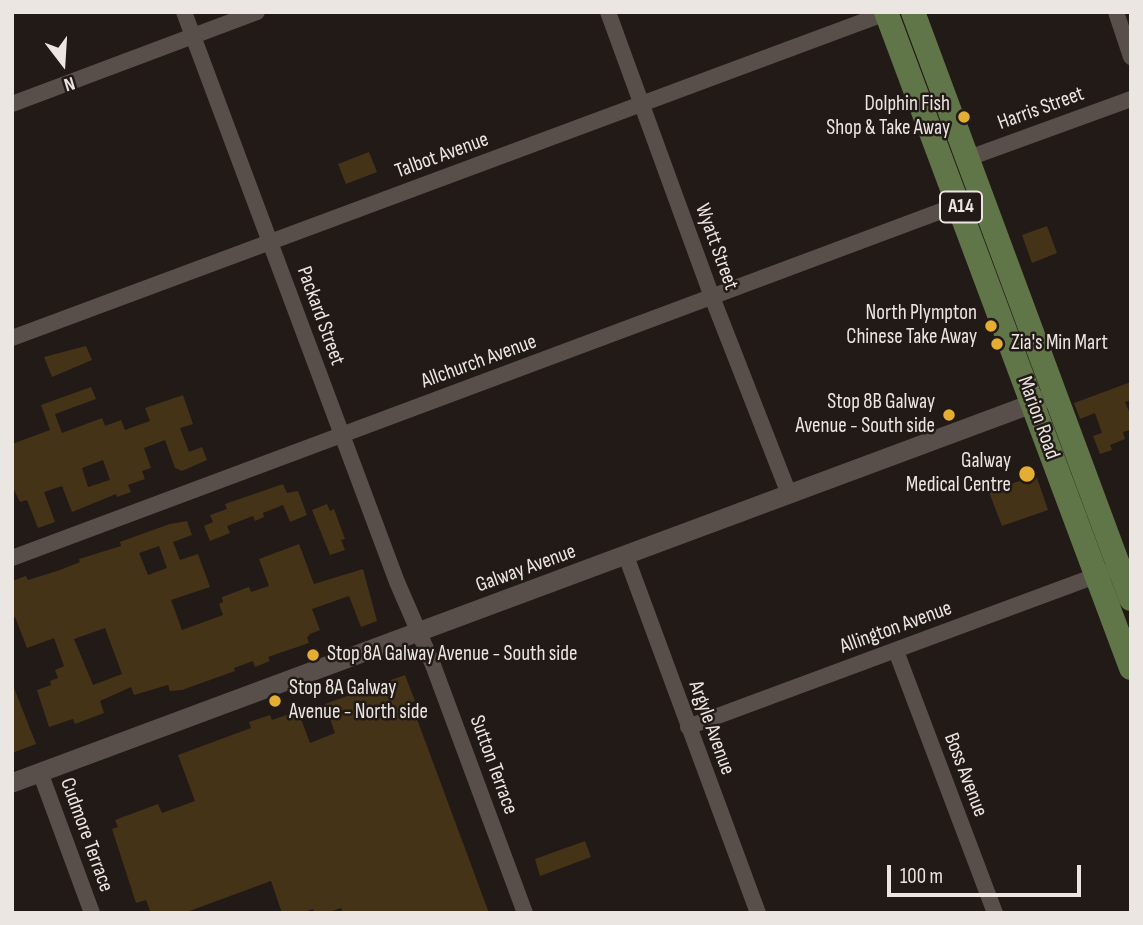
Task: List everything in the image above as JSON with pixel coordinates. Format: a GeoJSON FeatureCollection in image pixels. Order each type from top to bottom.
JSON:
{"type":"FeatureCollection","features":[{"type":"Feature","properties":{"kind":"main road","name":"Marion Road"},"geometry":{"type":"LineString","coordinates":[[913,12],[966,159],[1044,400],[1107,571],[1123,603],[1131,668]]}},
{"type":"Feature","properties":{"kind":"main road","name":"Marion Road"},"geometry":{"type":"LineString","coordinates":[[886,13],[960,204],[1044,400]]}},
{"type":"Feature","properties":{"kind":"street","name":"Packard Street"},"geometry":{"type":"LineString","coordinates":[[184,12],[341,436],[418,633]]}},
{"type":"Feature","properties":{"kind":"street"},"geometry":{"type":"LineString","coordinates":[[12,104],[257,12]]}},
{"type":"Feature","properties":{"kind":"street","name":"Wyatt Street"},"geometry":{"type":"LineString","coordinates":[[608,12],[712,297],[789,494]]}},
{"type":"Feature","properties":{"kind":"street"},"geometry":{"type":"LineString","coordinates":[[1116,12],[1131,57]]}},
{"type":"Feature","properties":{"kind":"street","name":"Talbot Avenue"},"geometry":{"type":"LineString","coordinates":[[12,338],[886,13]]}},
{"type":"Feature","properties":{"kind":"street","name":"Harris Street"},"geometry":{"type":"LineString","coordinates":[[966,159],[1131,99]]}},
{"type":"Feature","properties":{"kind":"street","name":"Allchurch Avenue"},"geometry":{"type":"LineString","coordinates":[[13,554],[341,436],[960,204]]}},
{"type":"Feature","properties":{"kind":"street","name":"Galway Avenue"},"geometry":{"type":"LineString","coordinates":[[12,783],[1044,400]]}},
{"type":"Feature","properties":{"kind":"street","name":"Argyle Avenue"},"geometry":{"type":"LineString","coordinates":[[626,556],[758,913]]}},
{"type":"Feature","properties":{"kind":"street","name":"Allington Avenue"},"geometry":{"type":"LineString","coordinates":[[688,727],[1107,571]]}},
{"type":"Feature","properties":{"kind":"street","name":"Sutton Terrace"},"geometry":{"type":"LineString","coordinates":[[418,633],[525,913]]}},
{"type":"Feature","properties":{"kind":"street","name":"Boss Avenue"},"geometry":{"type":"LineString","coordinates":[[896,651],[995,913]]}},
{"type":"Feature","properties":{"kind":"street","name":"Cudmore Terrace"},"geometry":{"type":"LineString","coordinates":[[40,772],[92,913]]}},
{"type":"Feature","properties":{"kind":"building"},"geometry":{"type":"Polygon","coordinates":[[[369,152],[377,172],[346,184],[338,164],[369,152]]]}},
{"type":"Feature","properties":{"kind":"building"},"geometry":{"type":"Polygon","coordinates":[[[1047,226],[1057,253],[1032,263],[1022,235],[1047,226]]]}},
{"type":"Feature","properties":{"kind":"building"},"geometry":{"type":"Polygon","coordinates":[[[86,346],[92,360],[52,377],[44,357],[86,346]]]}},
{"type":"Feature","properties":{"kind":"building"},"geometry":{"type":"Polygon","coordinates":[[[1131,382],[1131,400],[1125,402],[1131,416],[1131,430],[1123,432],[1125,439],[1110,445],[1112,450],[1100,454],[1093,436],[1102,433],[1095,413],[1080,419],[1074,403],[1131,382]]]}},
{"type":"Feature","properties":{"kind":"building"},"geometry":{"type":"Polygon","coordinates":[[[91,387],[96,399],[55,414],[62,433],[102,418],[105,426],[121,420],[125,430],[150,421],[145,408],[183,395],[193,424],[180,428],[189,452],[202,447],[207,460],[182,471],[175,468],[165,440],[144,448],[151,468],[142,471],[145,479],[128,485],[131,492],[117,497],[116,494],[72,512],[62,486],[44,492],[55,522],[38,528],[27,500],[20,502],[12,486],[12,444],[50,430],[41,405],[91,387]],[[103,460],[82,468],[88,487],[110,480],[103,460]]]}},
{"type":"Feature","properties":{"kind":"building"},"geometry":{"type":"Polygon","coordinates":[[[1036,475],[1048,510],[1002,526],[989,492],[1036,475]]]}},
{"type":"Feature","properties":{"kind":"building"},"geometry":{"type":"Polygon","coordinates":[[[283,484],[287,493],[298,491],[307,515],[290,522],[283,505],[263,513],[264,517],[255,521],[253,516],[227,526],[230,533],[210,541],[204,526],[213,522],[210,515],[227,509],[225,504],[283,484]]]}},
{"type":"Feature","properties":{"kind":"building"},"geometry":{"type":"Polygon","coordinates":[[[327,504],[330,511],[334,509],[345,539],[341,540],[345,550],[330,555],[312,510],[327,504]]]}},
{"type":"Feature","properties":{"kind":"building"},"geometry":{"type":"Polygon","coordinates":[[[187,521],[192,535],[173,542],[180,560],[198,554],[210,587],[171,600],[182,630],[223,615],[219,604],[223,602],[222,597],[249,587],[251,592],[269,586],[259,559],[299,544],[314,584],[363,569],[377,621],[361,627],[349,596],[312,609],[320,630],[310,634],[307,638],[309,643],[268,657],[270,661],[255,667],[253,661],[234,668],[235,671],[182,690],[170,691],[168,685],[134,695],[131,687],[100,701],[104,713],[75,724],[73,719],[49,727],[37,690],[51,685],[50,681],[58,678],[55,670],[64,666],[54,638],[27,648],[15,617],[12,618],[12,581],[26,576],[28,580],[60,570],[80,562],[79,559],[121,546],[120,542],[170,524],[187,521]],[[159,546],[139,553],[148,575],[167,568],[159,546]],[[105,628],[74,639],[93,685],[122,674],[105,628]]]}},
{"type":"Feature","properties":{"kind":"building"},"geometry":{"type":"Polygon","coordinates":[[[405,675],[415,701],[411,703],[489,913],[343,913],[341,908],[327,913],[314,913],[313,909],[301,913],[282,913],[271,881],[184,913],[151,913],[146,900],[136,903],[112,829],[118,827],[115,820],[158,804],[162,813],[195,801],[178,755],[251,728],[249,722],[270,715],[272,720],[298,711],[310,743],[335,733],[325,704],[405,675]]]}},
{"type":"Feature","properties":{"kind":"building"},"geometry":{"type":"Polygon","coordinates":[[[12,683],[36,744],[12,753],[12,683]]]}},
{"type":"Feature","properties":{"kind":"building"},"geometry":{"type":"Polygon","coordinates":[[[585,841],[591,857],[540,876],[535,859],[585,841]]]}},
{"type":"Feature","properties":{"kind":"place","name":"Dolphin Fish Shop & Take Away"},"geometry":{"type":"Point","coordinates":[964,117]}},
{"type":"Feature","properties":{"kind":"place","name":"North Plympton Chinese Take Away"},"geometry":{"type":"Point","coordinates":[991,326]}},
{"type":"Feature","properties":{"kind":"place","name":"Zia's Min Mart"},"geometry":{"type":"Point","coordinates":[997,344]}},
{"type":"Feature","properties":{"kind":"place","name":"Stop 8B Galway Avenue - South side"},"geometry":{"type":"Point","coordinates":[949,415]}},
{"type":"Feature","properties":{"kind":"place","name":"Galway Medical Centre"},"geometry":{"type":"Point","coordinates":[1027,474]}},
{"type":"Feature","properties":{"kind":"place","name":"Stop 8A Galway Avenue - South side"},"geometry":{"type":"Point","coordinates":[313,655]}},
{"type":"Feature","properties":{"kind":"place","name":"Stop 8A Galway Avenue - North side"},"geometry":{"type":"Point","coordinates":[275,701]}}]}
